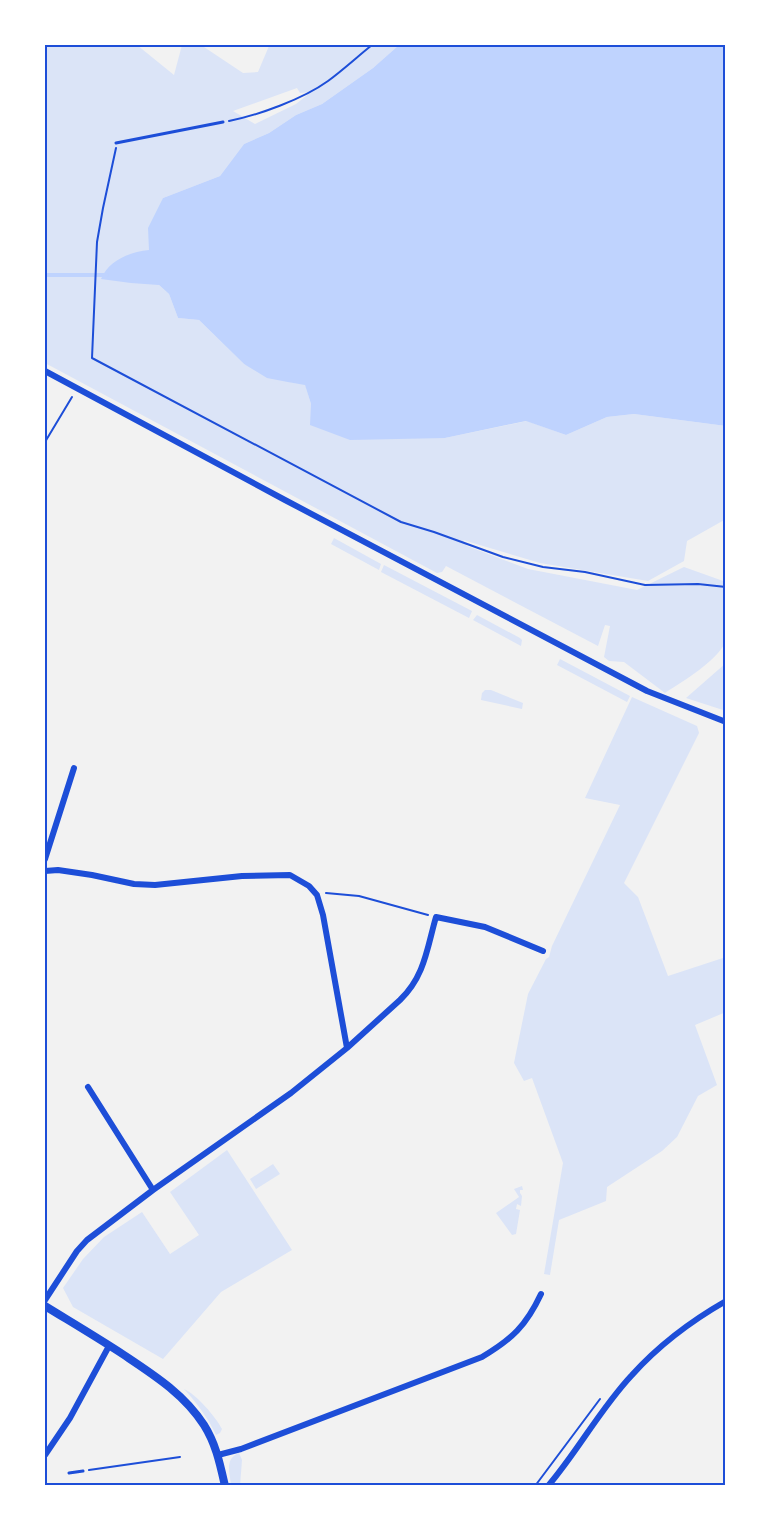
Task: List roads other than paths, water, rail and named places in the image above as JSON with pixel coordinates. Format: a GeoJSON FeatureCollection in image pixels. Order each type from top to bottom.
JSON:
{"type":"FeatureCollection","features":[{"type":"Feature","properties":{"kind":"street"},"geometry":{"type":"LineString","coordinates":[[45,371],[647,691],[726,722]]}},
{"type":"Feature","properties":{"kind":"street"},"geometry":{"type":"LineString","coordinates":[[45,859],[74,768]]}},
{"type":"Feature","properties":{"kind":"street"},"geometry":{"type":"LineString","coordinates":[[45,871],[58,870],[134,884],[155,885],[242,876],[290,875],[309,886],[317,896],[323,915],[347,1048]]}},
{"type":"Feature","properties":{"kind":"street"},"geometry":{"type":"LineString","coordinates":[[45,1300],[77,1251],[87,1240],[153,1190],[291,1093],[347,1048],[407,993],[427,956],[436,917],[485,927],[543,951]]}},
{"type":"Feature","properties":{"kind":"street"},"geometry":{"type":"LineString","coordinates":[[87,1088],[153,1190]]}},
{"type":"Feature","properties":{"kind":"street"},"geometry":{"type":"LineString","coordinates":[[218,1455],[241,1449],[482,1357],[512,1337],[533,1312],[541,1294]]}},
{"type":"Feature","properties":{"kind":"street"},"geometry":{"type":"LineString","coordinates":[[548,1486],[565,1467],[590,1429],[631,1376],[682,1329],[726,1301]]}},
{"type":"Feature","properties":{"kind":"street"},"geometry":{"type":"LineString","coordinates":[[45,1306],[157,1377],[190,1406],[204,1426],[218,1455],[225,1486]]}},
{"type":"Feature","properties":{"kind":"street"},"geometry":{"type":"LineString","coordinates":[[45,1455],[70,1418],[109,1346]]}},
{"type":"Feature","properties":{"kind":"lane"},"geometry":{"type":"LineString","coordinates":[[117,143],[223,123]]}},
{"type":"Feature","properties":{"kind":"lane"},"geometry":{"type":"LineString","coordinates":[[69,1473],[83,1471]]}},
{"type":"Feature","properties":{"kind":"water"},"geometry":{"type":"Polygon","coordinates":[[[399,45],[726,45],[726,426],[634,414],[607,417],[566,435],[526,421],[445,438],[350,440],[310,425],[311,404],[305,385],[267,378],[244,364],[199,320],[178,318],[169,294],[159,285],[101,279],[109,267],[121,258],[149,250],[148,228],[163,198],[220,176],[244,144],[269,133],[296,115],[322,104],[373,68],[399,45]]]}},
{"type":"Feature","properties":{"kind":"waterway"},"geometry":{"type":"LineString","coordinates":[[45,275],[107,275]]}}]}
